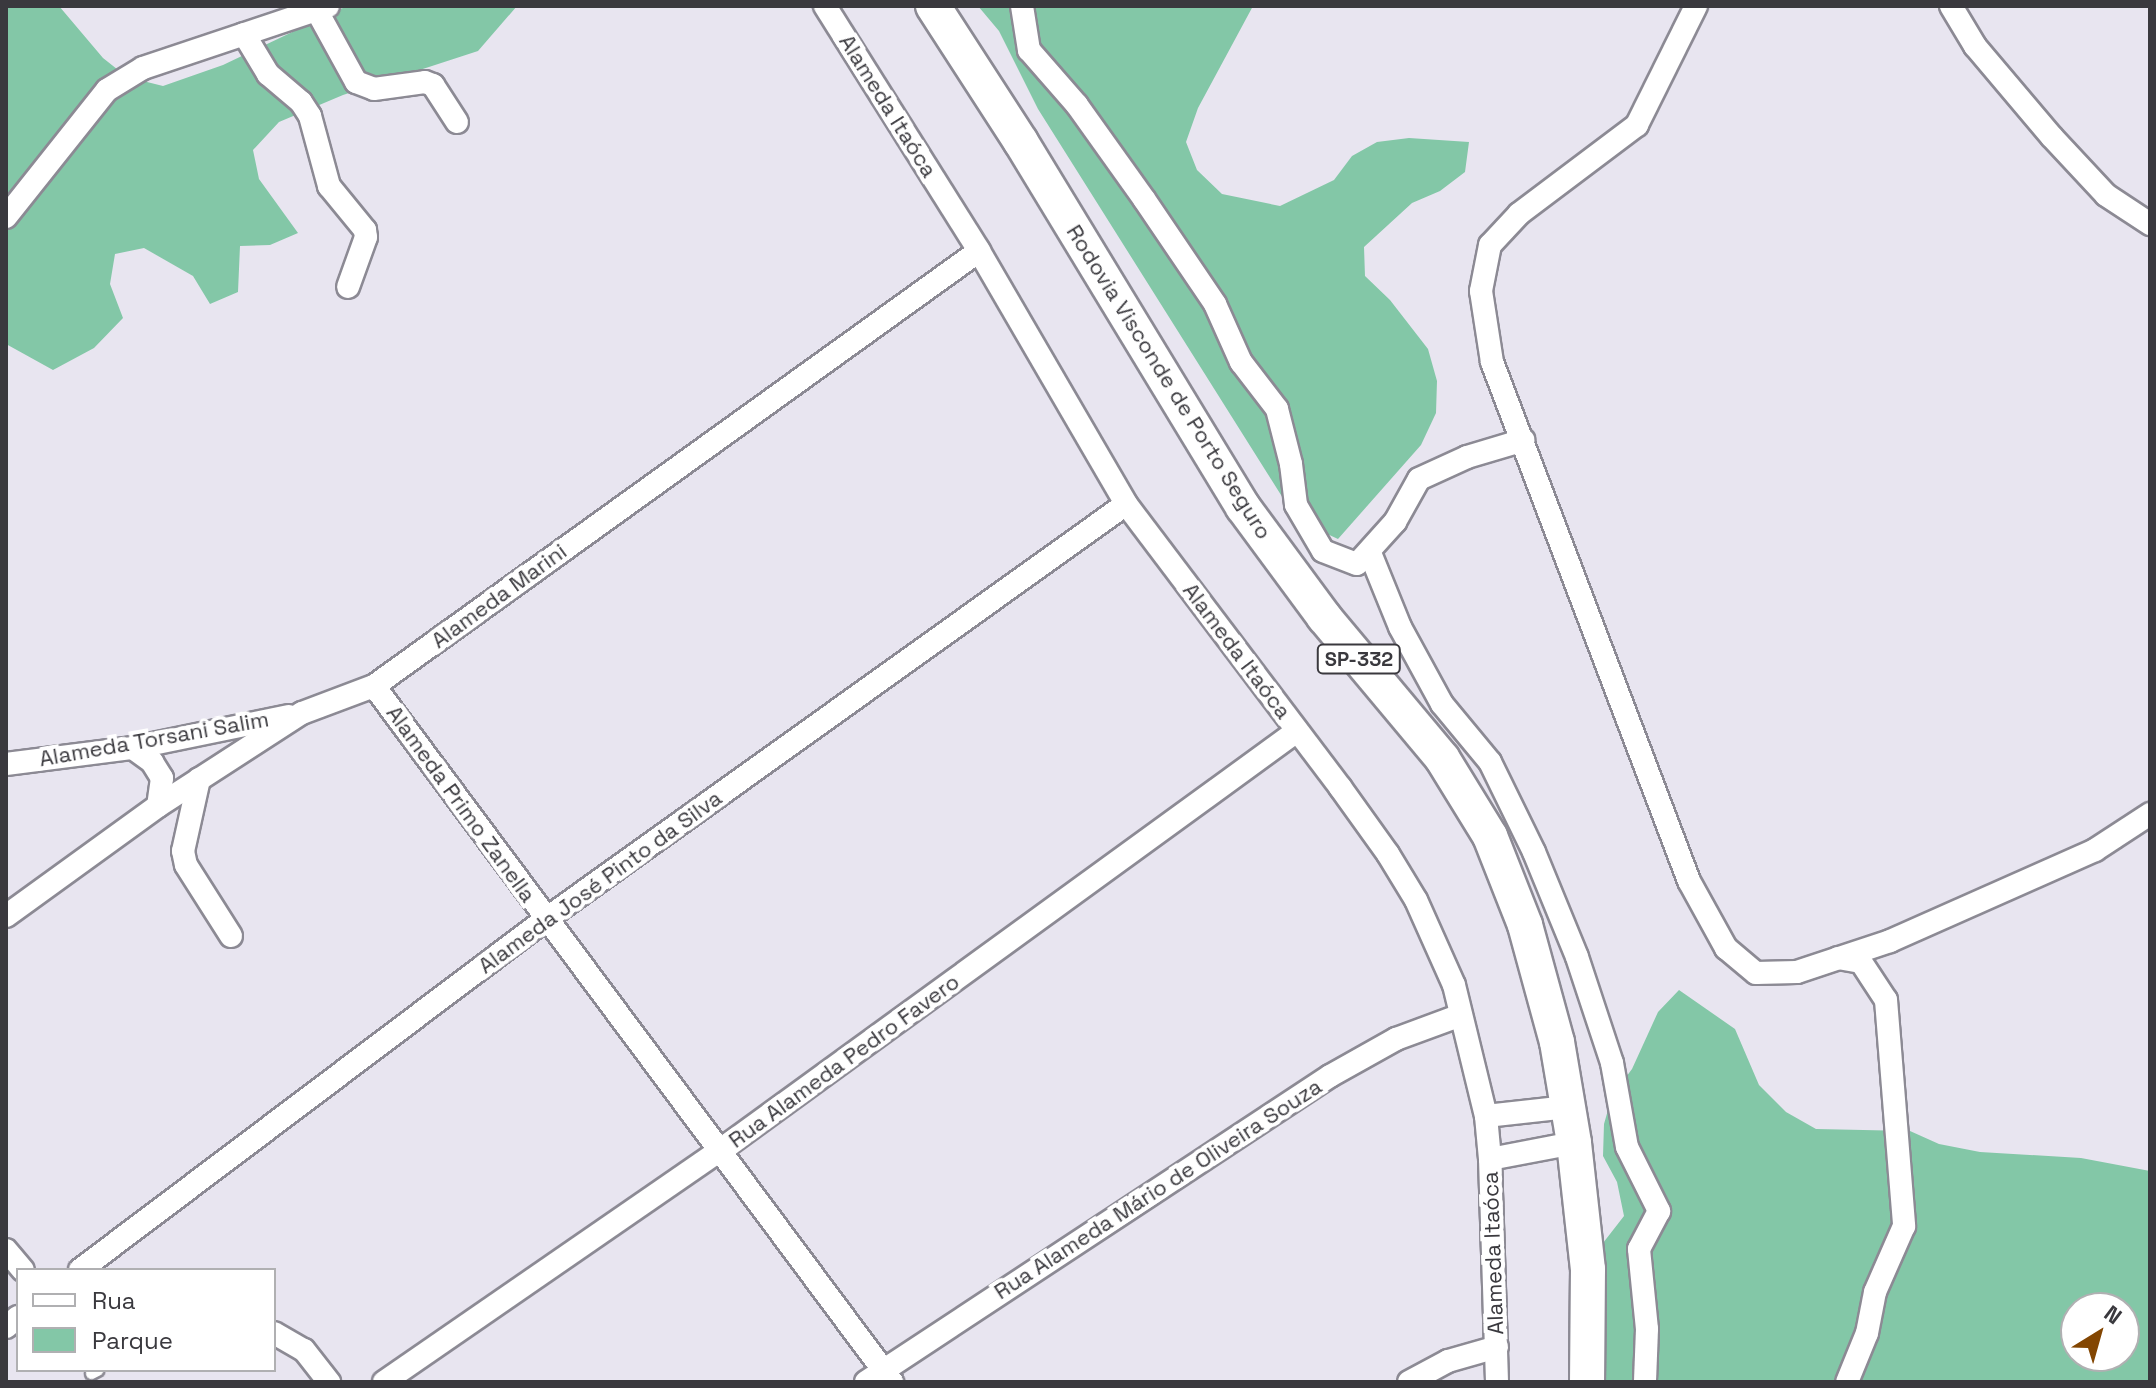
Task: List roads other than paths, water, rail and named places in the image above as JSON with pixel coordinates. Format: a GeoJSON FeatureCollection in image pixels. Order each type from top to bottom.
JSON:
{"type":"FeatureCollection","features":[{"type":"Feature","properties":{"kind":"main road","name":"Rodovia Visconde de Porto Seguro"},"geometry":{"type":"LineString","coordinates":[[933,6],[1021,142],[1243,507],[1324,617],[1442,758],[1469,797],[1490,836],[1525,925],[1554,1028],[1574,1143],[1588,1269],[1587,1382]]}},
{"type":"Feature","properties":{"kind":"street","name":"Alameda Itaóca"},"geometry":{"type":"LineString","coordinates":[[825,6],[979,251],[1126,504],[1388,854],[1416,900],[1454,985],[1486,1116],[1497,1382]]}},
{"type":"Feature","properties":{"kind":"street"},"geometry":{"type":"LineString","coordinates":[[1022,6],[1029,50],[1077,105],[1144,199],[1215,304],[1241,362],[1277,409],[1291,464],[1296,505],[1323,551],[1357,564],[1395,522],[1419,479],[1467,457],[1524,440]]}},
{"type":"Feature","properties":{"kind":"street"},"geometry":{"type":"LineString","coordinates":[[1696,6],[1637,125],[1519,214],[1490,245],[1481,291],[1492,362],[1689,881],[1726,948],[1756,973],[1797,972],[1890,941],[2095,850],[2150,814]]}},
{"type":"Feature","properties":{"kind":"street"},"geometry":{"type":"LineString","coordinates":[[1951,6],[1975,46],[2052,137],[2106,195],[2150,224]]}},
{"type":"Feature","properties":{"kind":"street"},"geometry":{"type":"LineString","coordinates":[[6,217],[107,90],[143,68],[322,8],[356,82],[365,89],[425,82],[433,85],[440,90],[457,122]]}},
{"type":"Feature","properties":{"kind":"street"},"geometry":{"type":"LineString","coordinates":[[244,34],[268,74],[301,102],[310,116],[329,186],[365,230],[366,237],[348,287]]}},
{"type":"Feature","properties":{"kind":"street","name":"Alameda Marini"},"geometry":{"type":"LineString","coordinates":[[6,916],[158,806],[302,713],[374,686],[979,251]]}},
{"type":"Feature","properties":{"kind":"street","name":"Alameda José Pinto da Silva"},"geometry":{"type":"LineString","coordinates":[[83,1268],[546,919],[1126,504]]}},
{"type":"Feature","properties":{"kind":"street"},"geometry":{"type":"LineString","coordinates":[[1370,553],[1400,627],[1442,704],[1490,762],[1534,852],[1577,957],[1612,1063],[1627,1147],[1659,1211],[1639,1249],[1647,1329],[1645,1382]]}},
{"type":"Feature","properties":{"kind":"street","name":"Alameda Primo Zanella"},"geometry":{"type":"LineString","coordinates":[[374,686],[881,1378]]}},
{"type":"Feature","properties":{"kind":"street","name":"Alameda Torsani Salim"},"geometry":{"type":"LineString","coordinates":[[6,764],[133,748],[302,713]]}},
{"type":"Feature","properties":{"kind":"street","name":"Rua Alameda Pedro Favero"},"geometry":{"type":"LineString","coordinates":[[384,1382],[718,1152],[1297,731]]}},
{"type":"Feature","properties":{"kind":"street"},"geometry":{"type":"LineString","coordinates":[[133,748],[152,762],[162,778],[158,806]]}},
{"type":"Feature","properties":{"kind":"street"},"geometry":{"type":"LineString","coordinates":[[199,779],[183,851],[186,865],[231,936]]}},
{"type":"Feature","properties":{"kind":"street"},"geometry":{"type":"LineString","coordinates":[[1838,958],[1861,962],[1886,1000],[1904,1226],[1875,1292],[1867,1333],[1847,1382]]}},
{"type":"Feature","properties":{"kind":"street","name":"Rua Alameda Mário de Oliveira Souza"},"geometry":{"type":"LineString","coordinates":[[881,1378],[1330,1076],[1396,1039],[1461,1015]]}},
{"type":"Feature","properties":{"kind":"street"},"geometry":{"type":"LineString","coordinates":[[1486,1116],[1568,1107]]}},
{"type":"Feature","properties":{"kind":"street"},"geometry":{"type":"LineString","coordinates":[[1490,1159],[1574,1143]]}},
{"type":"Feature","properties":{"kind":"street"},"geometry":{"type":"LineString","coordinates":[[6,1250],[21,1268]]}},
{"type":"Feature","properties":{"kind":"street"},"geometry":{"type":"LineString","coordinates":[[276,1334],[304,1350],[329,1382]]}},
{"type":"Feature","properties":{"kind":"street"},"geometry":{"type":"LineString","coordinates":[[1409,1382],[1448,1361],[1497,1347]]}}]}
